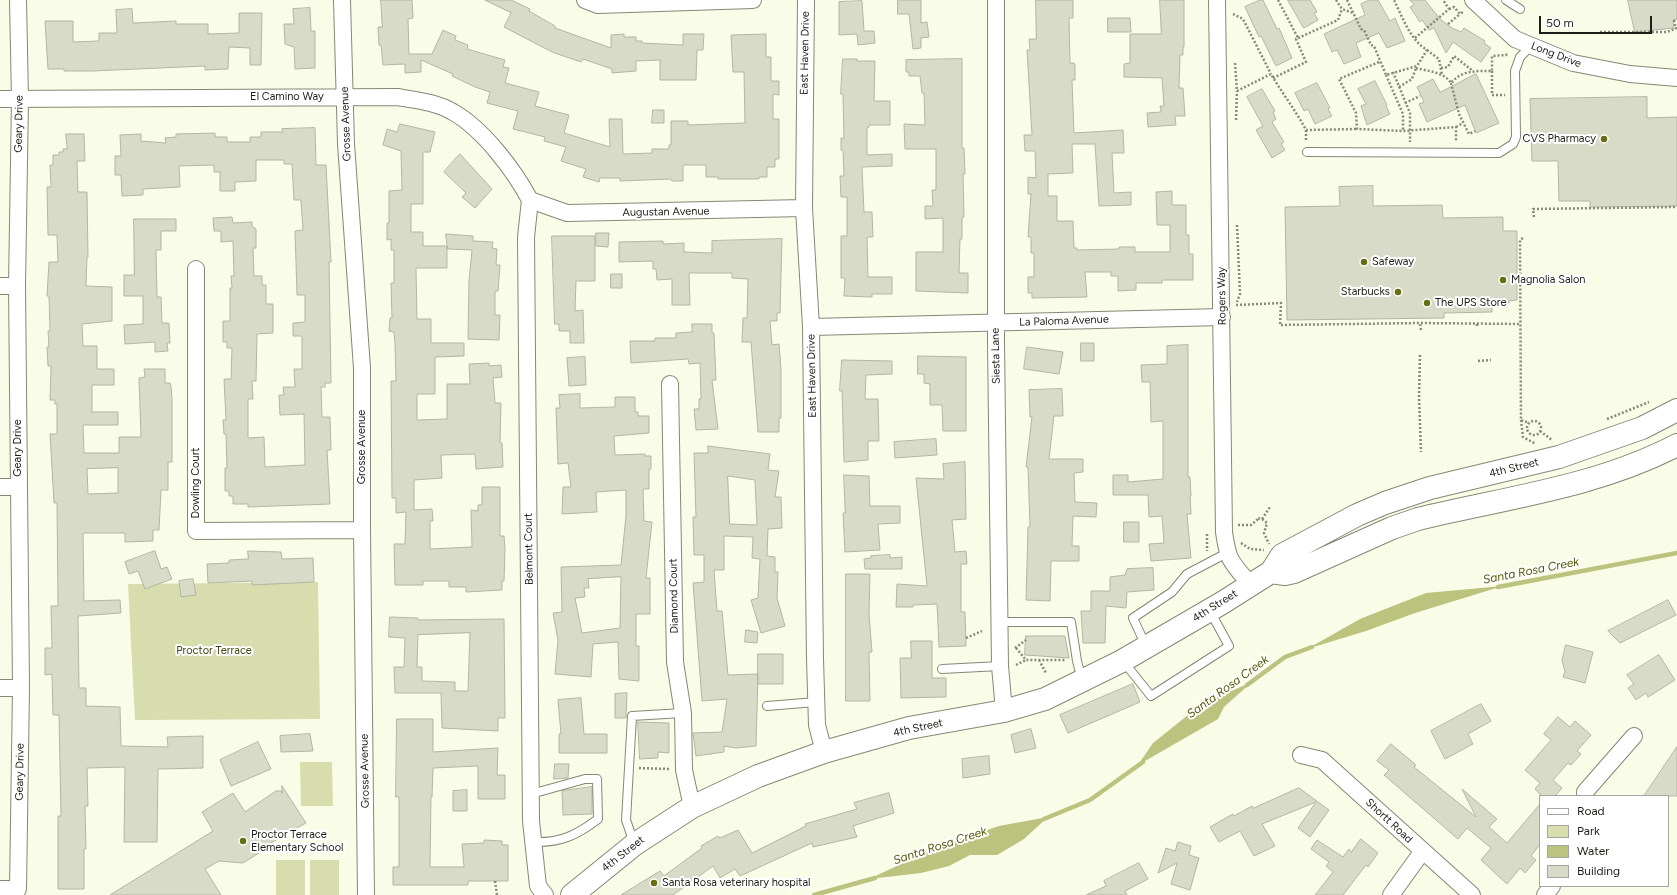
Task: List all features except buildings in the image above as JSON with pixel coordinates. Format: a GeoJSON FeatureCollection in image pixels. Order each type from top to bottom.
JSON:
{"type":"FeatureCollection","features":[{"type":"Feature","properties":{"kind":"main road","name":"4th Street"},"geometry":{"type":"LineString","coordinates":[[572,895],[634,844],[692,807],[758,776],[824,752],[909,728],[1004,711],[1045,699],[1122,661],[1209,610],[1271,572],[1282,555],[1351,518],[1385,502],[1430,488],[1560,457],[1642,428],[1677,410]]}},
{"type":"Feature","properties":{"kind":"main road"},"geometry":{"type":"LineString","coordinates":[[1271,572],[1285,574],[1294,572],[1392,528],[1418,519],[1600,476],[1640,463],[1677,445]]}},
{"type":"Feature","properties":{"kind":"street","name":"Geary Drive"},"geometry":{"type":"LineString","coordinates":[[16,892],[22,688],[18,487],[17,286],[20,99],[18,0]]}},
{"type":"Feature","properties":{"kind":"street","name":"Grosse Avenue"},"geometry":{"type":"LineString","coordinates":[[342,0],[346,144],[362,368],[362,530],[366,895]]}},
{"type":"Feature","properties":{"kind":"street"},"geometry":{"type":"LineString","coordinates":[[585,0],[598,4],[753,0]]}},
{"type":"Feature","properties":{"kind":"street","name":"East Haven Drive"},"geometry":{"type":"LineString","coordinates":[[806,0],[804,208],[811,327],[816,702],[817,725],[824,752]]}},
{"type":"Feature","properties":{"kind":"street","name":"Siesta Lane"},"geometry":{"type":"LineString","coordinates":[[996,0],[996,323],[1000,622],[1006,668],[1004,711]]}},
{"type":"Feature","properties":{"kind":"street","name":"Rogers Way"},"geometry":{"type":"LineString","coordinates":[[1217,0],[1229,314],[1224,532],[1227,553],[1231,562],[1250,584]]}},
{"type":"Feature","properties":{"kind":"street","name":"Long Drive"},"geometry":{"type":"LineString","coordinates":[[1470,5],[1515,39],[1573,63],[1630,74],[1677,78]]}},
{"type":"Feature","properties":{"kind":"street","name":"El Camino Way"},"geometry":{"type":"LineString","coordinates":[[0,99],[397,97],[434,104],[453,111],[474,127],[517,177],[530,200]]}},
{"type":"Feature","properties":{"kind":"street","name":"Augustan Avenue"},"geometry":{"type":"LineString","coordinates":[[530,200],[566,213],[804,208]]}},
{"type":"Feature","properties":{"kind":"street","name":"Belmont Court"},"geometry":{"type":"LineString","coordinates":[[530,200],[526,245],[531,794],[533,842],[538,886],[546,895]]}},
{"type":"Feature","properties":{"kind":"street","name":"Dowling Court"},"geometry":{"type":"LineString","coordinates":[[196,269],[196,531],[362,530]]}},
{"type":"Feature","properties":{"kind":"street"},"geometry":{"type":"LineString","coordinates":[[0,286],[17,286]]}},
{"type":"Feature","properties":{"kind":"street","name":"La Paloma Avenue"},"geometry":{"type":"LineString","coordinates":[[811,327],[996,323],[1229,314]]}},
{"type":"Feature","properties":{"kind":"street","name":"Diamond Court"},"geometry":{"type":"LineString","coordinates":[[670,384],[675,662],[683,713],[684,770],[692,807]]}},
{"type":"Feature","properties":{"kind":"street"},"geometry":{"type":"LineString","coordinates":[[0,487],[18,487]]}},
{"type":"Feature","properties":{"kind":"street"},"geometry":{"type":"LineString","coordinates":[[0,688],[22,688]]}},
{"type":"Feature","properties":{"kind":"street"},"geometry":{"type":"LineString","coordinates":[[1585,795],[1586,792],[1634,736]]}},
{"type":"Feature","properties":{"kind":"street","name":"Shortt Road"},"geometry":{"type":"LineString","coordinates":[[1301,755],[1322,760],[1422,852],[1472,895]]}},
{"type":"Feature","properties":{"kind":"street"},"geometry":{"type":"LineString","coordinates":[[1391,895],[1422,852]]}},
{"type":"Feature","properties":{"kind":"street"},"geometry":{"type":"LineString","coordinates":[[1545,895],[1551,887]]}},
{"type":"Feature","properties":{"kind":"street"},"geometry":{"type":"LineString","coordinates":[[0,889],[16,892]]}},
{"type":"Feature","properties":{"kind":"lane"},"geometry":{"type":"LineString","coordinates":[[1506,0],[1520,9]]}},
{"type":"Feature","properties":{"kind":"lane"},"geometry":{"type":"LineString","coordinates":[[1307,152],[1499,153],[1513,144],[1516,137],[1515,71],[1520,57],[1531,46]]}},
{"type":"Feature","properties":{"kind":"lane"},"geometry":{"type":"LineString","coordinates":[[1146,647],[1133,618],[1172,592],[1187,574],[1227,553]]}},
{"type":"Feature","properties":{"kind":"lane"},"geometry":{"type":"LineString","coordinates":[[1122,661],[1151,696],[1228,646],[1209,610]]}},
{"type":"Feature","properties":{"kind":"lane"},"geometry":{"type":"LineString","coordinates":[[1000,622],[1071,622],[1077,661],[1082,681]]}},
{"type":"Feature","properties":{"kind":"lane"},"geometry":{"type":"LineString","coordinates":[[942,669],[1006,668]]}},
{"type":"Feature","properties":{"kind":"lane"},"geometry":{"type":"LineString","coordinates":[[767,706],[816,702]]}},
{"type":"Feature","properties":{"kind":"lane"},"geometry":{"type":"LineString","coordinates":[[634,844],[626,820],[628,768],[632,744],[632,716],[683,713]]}},
{"type":"Feature","properties":{"kind":"lane"},"geometry":{"type":"LineString","coordinates":[[531,794],[585,779],[597,778],[598,819],[579,833],[549,843],[533,842]]}},
{"type":"Feature","properties":{"kind":"path"},"geometry":{"type":"LineString","coordinates":[[1273,78],[1306,62],[1296,39],[1298,38],[1278,0]]}},
{"type":"Feature","properties":{"kind":"path"},"geometry":{"type":"LineString","coordinates":[[1336,0],[1342,9],[1353,13]]}},
{"type":"Feature","properties":{"kind":"path"},"geometry":{"type":"LineString","coordinates":[[1347,0],[1361,29],[1364,30],[1371,45],[1374,46],[1380,58],[1379,62],[1403,114],[1403,131]]}},
{"type":"Feature","properties":{"kind":"path"},"geometry":{"type":"LineString","coordinates":[[1394,0],[1397,10],[1415,38],[1438,59],[1442,75]]}},
{"type":"Feature","properties":{"kind":"path"},"geometry":{"type":"LineString","coordinates":[[1443,0],[1449,9]]}},
{"type":"Feature","properties":{"kind":"path"},"geometry":{"type":"LineString","coordinates":[[1448,24],[1470,5]]}},
{"type":"Feature","properties":{"kind":"path"},"geometry":{"type":"LineString","coordinates":[[1232,7],[1232,21]]}},
{"type":"Feature","properties":{"kind":"path"},"geometry":{"type":"LineString","coordinates":[[1415,38],[1449,9],[1454,7],[1460,14]]}},
{"type":"Feature","properties":{"kind":"path"},"geometry":{"type":"LineString","coordinates":[[1298,38],[1338,20],[1342,9]]}},
{"type":"Feature","properties":{"kind":"path"},"geometry":{"type":"LineString","coordinates":[[1231,13],[1242,19],[1285,99],[1298,115],[1306,130],[1358,129],[1411,131],[1456,127],[1464,123]]}},
{"type":"Feature","properties":{"kind":"path"},"geometry":{"type":"LineString","coordinates":[[1600,32],[1666,32],[1676,28],[1674,20]]}},
{"type":"Feature","properties":{"kind":"path"},"geometry":{"type":"LineString","coordinates":[[1507,96],[1504,94],[1492,95],[1492,56],[1506,55],[1508,52],[1508,46]]}},
{"type":"Feature","properties":{"kind":"path"},"geometry":{"type":"LineString","coordinates":[[1399,87],[1412,79],[1416,67],[1427,50]]}},
{"type":"Feature","properties":{"kind":"path"},"geometry":{"type":"LineString","coordinates":[[1441,68],[1448,67],[1454,56],[1473,70]]}},
{"type":"Feature","properties":{"kind":"path"},"geometry":{"type":"LineString","coordinates":[[1234,60],[1237,91],[1271,74]]}},
{"type":"Feature","properties":{"kind":"path"},"geometry":{"type":"LineString","coordinates":[[1358,129],[1356,113],[1339,79],[1379,62]]}},
{"type":"Feature","properties":{"kind":"path"},"geometry":{"type":"LineString","coordinates":[[1386,75],[1416,67],[1448,78],[1451,82],[1459,114],[1469,134],[1475,131]]}},
{"type":"Feature","properties":{"kind":"path"},"geometry":{"type":"LineString","coordinates":[[1451,82],[1457,75],[1473,70],[1492,71]]}},
{"type":"Feature","properties":{"kind":"path"},"geometry":{"type":"LineString","coordinates":[[1393,72],[1410,113],[1411,131],[1409,152]]}},
{"type":"Feature","properties":{"kind":"path"},"geometry":{"type":"LineString","coordinates":[[1405,103],[1420,96]]}},
{"type":"Feature","properties":{"kind":"path"},"geometry":{"type":"LineString","coordinates":[[1456,127],[1456,143],[1458,145]]}},
{"type":"Feature","properties":{"kind":"path"},"geometry":{"type":"LineString","coordinates":[[1534,217],[1533,209],[1677,206]]}},
{"type":"Feature","properties":{"kind":"path"},"geometry":{"type":"LineString","coordinates":[[1524,238],[1520,240],[1521,433],[1523,437],[1536,444]]}},
{"type":"Feature","properties":{"kind":"path"},"geometry":{"type":"LineString","coordinates":[[1229,314],[1236,305],[1281,303],[1280,325],[1420,323],[1521,324]]}},
{"type":"Feature","properties":{"kind":"path"},"geometry":{"type":"LineString","coordinates":[[1420,323],[1420,330]]}},
{"type":"Feature","properties":{"kind":"path"},"geometry":{"type":"LineString","coordinates":[[1420,355],[1419,397],[1421,452]]}},
{"type":"Feature","properties":{"kind":"path"},"geometry":{"type":"LineString","coordinates":[[1478,361],[1491,360]]}},
{"type":"Feature","properties":{"kind":"path"},"geometry":{"type":"LineString","coordinates":[[1603,421],[1655,400]]}},
{"type":"Feature","properties":{"kind":"path"},"geometry":{"type":"LineString","coordinates":[[1521,420],[1529,424]]}},
{"type":"Feature","properties":{"kind":"path"},"geometry":{"type":"LineString","coordinates":[[1529,424],[1535,421],[1539,423],[1541,427],[1540,432]]}},
{"type":"Feature","properties":{"kind":"path"},"geometry":{"type":"LineString","coordinates":[[1529,424],[1527,427],[1530,433],[1534,434],[1540,432]]}},
{"type":"Feature","properties":{"kind":"path"},"geometry":{"type":"LineString","coordinates":[[1540,432],[1552,440]]}},
{"type":"Feature","properties":{"kind":"path"},"geometry":{"type":"LineString","coordinates":[[1547,442],[1559,438]]}},
{"type":"Feature","properties":{"kind":"path"},"geometry":{"type":"LineString","coordinates":[[1530,446],[1542,443]]}},
{"type":"Feature","properties":{"kind":"path"},"geometry":{"type":"LineString","coordinates":[[1262,519],[1270,507]]}},
{"type":"Feature","properties":{"kind":"path"},"geometry":{"type":"LineString","coordinates":[[1237,538],[1250,549],[1263,550],[1271,548],[1264,533],[1267,523],[1262,519],[1257,518],[1257,520],[1251,525],[1234,525],[1239,519]]}},
{"type":"Feature","properties":{"kind":"path"},"geometry":{"type":"LineString","coordinates":[[966,638],[982,631]]}},
{"type":"Feature","properties":{"kind":"path"},"geometry":{"type":"LineString","coordinates":[[1026,640],[1014,648],[1026,660]]}},
{"type":"Feature","properties":{"kind":"path"},"geometry":{"type":"LineString","coordinates":[[1006,668],[1026,660],[1069,660]]}},
{"type":"Feature","properties":{"kind":"path"},"geometry":{"type":"LineString","coordinates":[[1039,660],[1046,673]]}},
{"type":"Feature","properties":{"kind":"path"},"geometry":{"type":"LineString","coordinates":[[628,768],[672,769],[672,776]]}},
{"type":"Feature","properties":{"kind":"path"},"geometry":{"type":"LineString","coordinates":[[496,881],[497,895]]}},
{"type":"Feature","properties":{"kind":"green space","name":"Proctor Terrace"},"geometry":{"type":"Polygon","coordinates":[[[318,582],[320,719],[135,720],[128,584],[318,582]]]}},
{"type":"Feature","properties":{"kind":"green space"},"geometry":{"type":"Polygon","coordinates":[[[300,762],[332,762],[333,806],[301,806],[300,762]]]}},
{"type":"Feature","properties":{"kind":"green space"},"geometry":{"type":"Polygon","coordinates":[[[276,860],[305,860],[305,895],[276,895],[276,860]]]}},
{"type":"Feature","properties":{"kind":"green space"},"geometry":{"type":"Polygon","coordinates":[[[310,860],[339,860],[339,895],[310,895],[310,860]]]}},
{"type":"Feature","properties":{"kind":"water"},"geometry":{"type":"Polygon","coordinates":[[[1503,586],[1415,613],[1366,631],[1307,649],[1360,619],[1426,593],[1503,586]]]}},
{"type":"Feature","properties":{"kind":"water"},"geometry":{"type":"Polygon","coordinates":[[[1252,682],[1224,707],[1218,719],[1138,765],[1153,743],[1203,703],[1252,682]]]}},
{"type":"Feature","properties":{"kind":"water"},"geometry":{"type":"Polygon","coordinates":[[[1048,817],[1024,839],[997,855],[970,855],[949,866],[921,873],[869,879],[942,845],[999,826],[1048,817]]]}},
{"type":"Feature","properties":{"kind":"waterway","name":"Santa Rosa Creek"},"geometry":{"type":"LineString","coordinates":[[1498,587],[1677,553]]}},
{"type":"Feature","properties":{"kind":"waterway","name":"Santa Rosa Creek"},"geometry":{"type":"LineString","coordinates":[[1247,685],[1285,657],[1312,647]]}},
{"type":"Feature","properties":{"kind":"waterway","name":"Santa Rosa Creek"},"geometry":{"type":"LineString","coordinates":[[1044,819],[1090,800],[1143,762]]}},
{"type":"Feature","properties":{"kind":"waterway","name":"Santa Rosa Creek"},"geometry":{"type":"LineString","coordinates":[[814,895],[875,878]]}},
{"type":"Feature","properties":{"kind":"place","name":"CVS Pharmacy"},"geometry":{"type":"Point","coordinates":[1604,139]}},
{"type":"Feature","properties":{"kind":"place","name":"Safeway"},"geometry":{"type":"Point","coordinates":[1364,262]}},
{"type":"Feature","properties":{"kind":"place","name":"Magnolia Salon"},"geometry":{"type":"Point","coordinates":[1503,280]}},
{"type":"Feature","properties":{"kind":"place","name":"Starbucks"},"geometry":{"type":"Point","coordinates":[1398,292]}},
{"type":"Feature","properties":{"kind":"place","name":"The UPS Store"},"geometry":{"type":"Point","coordinates":[1427,303]}},
{"type":"Feature","properties":{"kind":"place","name":"Proctor Terrace Elementary School"},"geometry":{"type":"Point","coordinates":[243,841]}},
{"type":"Feature","properties":{"kind":"place","name":"Santa Rosa veterinary hospital"},"geometry":{"type":"Point","coordinates":[654,883]}}]}
